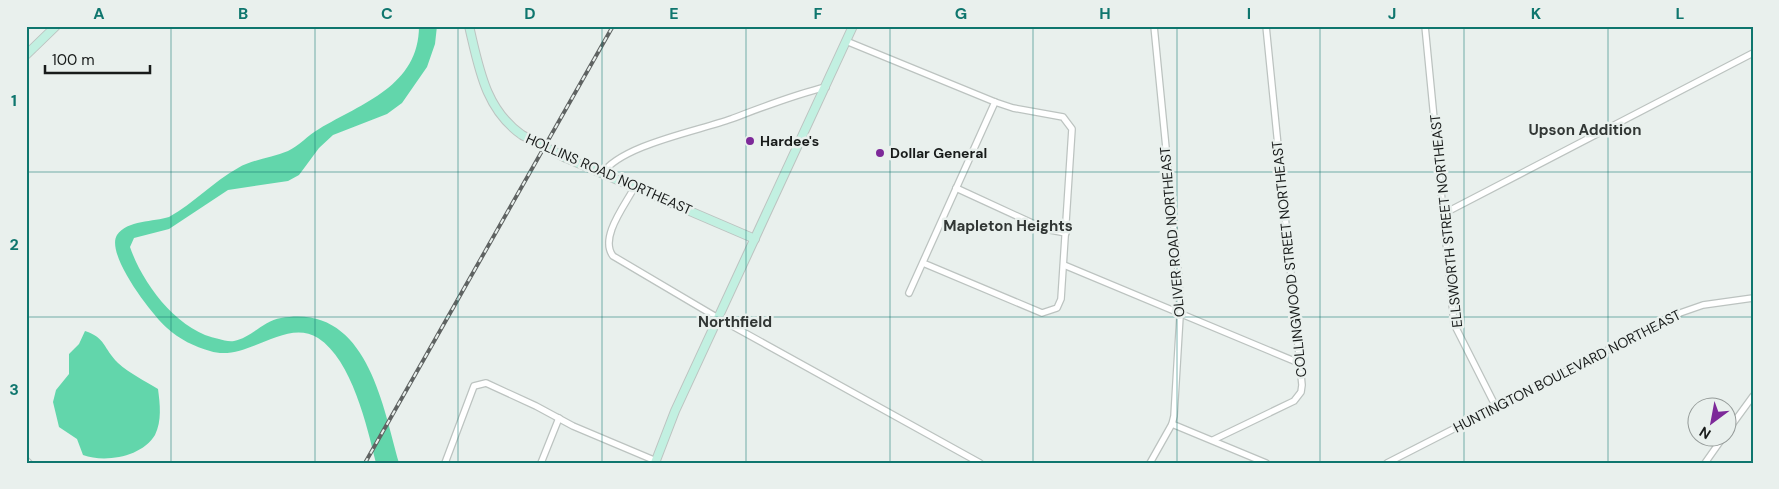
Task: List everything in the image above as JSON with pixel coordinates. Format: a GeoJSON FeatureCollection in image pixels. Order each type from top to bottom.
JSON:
{"type":"FeatureCollection","features":[{"type":"Feature","properties":{"kind":"main road"},"geometry":{"type":"LineString","coordinates":[[26,55],[56,26]]}},
{"type":"Feature","properties":{"kind":"main road","name":"HOLLINS ROAD NORTHEAST"},"geometry":{"type":"LineString","coordinates":[[469,26],[480,71],[492,103],[503,119],[522,135],[566,158],[755,239]]}},
{"type":"Feature","properties":{"kind":"main road"},"geometry":{"type":"LineString","coordinates":[[656,462],[675,411],[853,26]]}},
{"type":"Feature","properties":{"kind":"street","name":"OLIVER ROAD NORTHEAST"},"geometry":{"type":"LineString","coordinates":[[1150,463],[1172,424],[1180,312],[1178,272],[1154,26]]}},
{"type":"Feature","properties":{"kind":"street","name":"COLLINGWOOD STREET NORTHEAST"},"geometry":{"type":"LineString","coordinates":[[1213,440],[1294,400],[1301,392],[1302,385],[1266,26]]}},
{"type":"Feature","properties":{"kind":"street","name":"ELLSWORTH STREET NORTHEAST"},"geometry":{"type":"LineString","coordinates":[[1425,26],[1454,324],[1496,407]]}},
{"type":"Feature","properties":{"kind":"street"},"geometry":{"type":"LineString","coordinates":[[846,42],[996,102],[1013,108],[1057,115],[1070,124],[1073,138],[1061,299],[1052,311],[1042,313],[923,263]]}},
{"type":"Feature","properties":{"kind":"street"},"geometry":{"type":"LineString","coordinates":[[1443,214],[1753,53]]}},
{"type":"Feature","properties":{"kind":"street"},"geometry":{"type":"LineString","coordinates":[[602,174],[612,162],[644,147],[731,119],[795,94],[826,87]]}},
{"type":"Feature","properties":{"kind":"street"},"geometry":{"type":"LineString","coordinates":[[910,293],[996,102]]}},
{"type":"Feature","properties":{"kind":"street"},"geometry":{"type":"LineString","coordinates":[[634,188],[609,235],[608,246],[610,252],[625,264],[718,318],[980,463]]}},
{"type":"Feature","properties":{"kind":"street"},"geometry":{"type":"LineString","coordinates":[[956,188],[1045,229],[1066,233]]}},
{"type":"Feature","properties":{"kind":"street"},"geometry":{"type":"LineString","coordinates":[[1064,265],[1300,363]]}},
{"type":"Feature","properties":{"kind":"street","name":"HUNTINGTON BOULEVARD NORTHEAST"},"geometry":{"type":"LineString","coordinates":[[1387,463],[1680,313],[1703,305],[1753,298]]}},
{"type":"Feature","properties":{"kind":"street"},"geometry":{"type":"LineString","coordinates":[[445,463],[476,385],[486,383],[656,462]]}},
{"type":"Feature","properties":{"kind":"street"},"geometry":{"type":"LineString","coordinates":[[1736,419],[1753,396]]}},
{"type":"Feature","properties":{"kind":"street"},"geometry":{"type":"LineString","coordinates":[[541,463],[559,418]]}},
{"type":"Feature","properties":{"kind":"street"},"geometry":{"type":"LineString","coordinates":[[1172,424],[1266,463]]}},
{"type":"Feature","properties":{"kind":"street"},"geometry":{"type":"LineString","coordinates":[[1705,463],[1717,446]]}},
{"type":"Feature","properties":{"kind":"street"},"geometry":{"type":"LineString","coordinates":[[26,460],[29,463]]}},
{"type":"Feature","properties":{"kind":"shaded area"},"geometry":{"type":"Polygon","coordinates":[[[419,26],[437,26],[435,44],[427,67],[402,103],[387,114],[333,135],[319,148],[299,175],[288,181],[228,190],[169,229],[134,238],[130,247],[144,276],[164,305],[190,327],[204,335],[234,341],[246,337],[263,326],[281,318],[310,317],[333,326],[351,341],[366,362],[377,386],[399,463],[376,463],[363,413],[349,377],[330,348],[318,338],[305,333],[279,336],[252,347],[224,353],[210,351],[193,345],[172,332],[151,311],[132,284],[118,256],[115,244],[117,235],[121,230],[141,222],[169,217],[238,168],[288,151],[315,131],[370,101],[399,78],[409,64],[416,47],[419,26]]]}},
{"type":"Feature","properties":{"kind":"shaded area"},"geometry":{"type":"Polygon","coordinates":[[[85,331],[101,340],[113,358],[122,367],[158,389],[160,412],[159,424],[155,435],[149,443],[132,453],[112,458],[83,455],[77,439],[59,427],[53,402],[56,390],[69,374],[69,354],[79,344],[85,331]]]}},
{"type":"Feature","properties":{"kind":"railway"},"geometry":{"type":"LineString","coordinates":[[365,463],[613,26]]}},
{"type":"Feature","properties":{"kind":"place","name":"Hardee's"},"geometry":{"type":"Point","coordinates":[750,141]}},
{"type":"Feature","properties":{"kind":"place","name":"Dollar General"},"geometry":{"type":"Point","coordinates":[880,153]}},
{"type":"Feature","properties":{"kind":"district","name":"Upson Addition"},"geometry":{"type":"Point","coordinates":[1585,130]}},
{"type":"Feature","properties":{"kind":"district","name":"Mapleton Heights"},"geometry":{"type":"Point","coordinates":[1008,226]}},
{"type":"Feature","properties":{"kind":"district","name":"Northfield"},"geometry":{"type":"Point","coordinates":[735,322]}}]}
